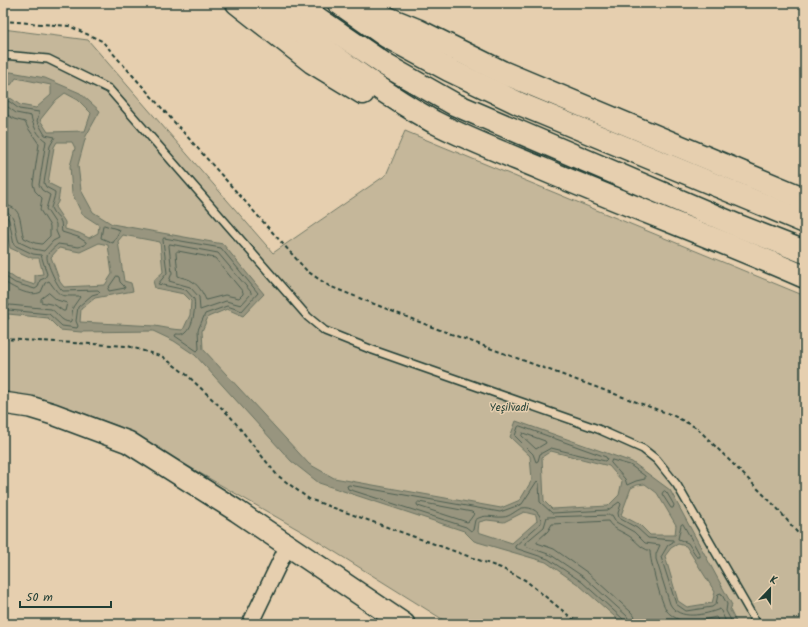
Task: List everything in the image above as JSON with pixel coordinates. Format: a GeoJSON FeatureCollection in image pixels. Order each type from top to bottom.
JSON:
{"type":"FeatureCollection","features":[{"type":"Feature","properties":{"kind":"main road"},"geometry":{"type":"LineString","coordinates":[[238,3],[312,62],[361,93],[380,102],[405,105]]}},
{"type":"Feature","properties":{"kind":"main road"},"geometry":{"type":"LineString","coordinates":[[266,3],[278,14],[358,74],[405,105],[436,122],[567,180],[805,277]]}},
{"type":"Feature","properties":{"kind":"main road"},"geometry":{"type":"LineString","coordinates":[[295,3],[386,66],[454,104],[722,219],[805,252]]}},
{"type":"Feature","properties":{"kind":"main road"},"geometry":{"type":"LineString","coordinates":[[339,3],[386,36],[449,70],[520,104],[805,222]]}},
{"type":"Feature","properties":{"kind":"main road"},"geometry":{"type":"LineString","coordinates":[[349,3],[417,30],[509,75],[805,199]]}},
{"type":"Feature","properties":{"kind":"street"},"geometry":{"type":"LineString","coordinates":[[3,404],[30,408],[53,414],[128,442],[182,475],[404,624]]}},
{"type":"Feature","properties":{"kind":"street"},"geometry":{"type":"LineString","coordinates":[[250,624],[288,546]]}},
{"type":"Feature","properties":{"kind":"lane"},"geometry":{"type":"LineString","coordinates":[[3,55],[48,59],[109,89],[308,317],[325,331],[370,349],[598,429],[643,449],[657,460],[677,485],[757,624]]}},
{"type":"Feature","properties":{"kind":"path"},"geometry":{"type":"LineString","coordinates":[[3,21],[69,26],[102,40],[307,271],[329,286],[432,327],[672,415],[697,428],[777,508],[805,542]]}},
{"type":"Feature","properties":{"kind":"path"},"geometry":{"type":"LineString","coordinates":[[3,340],[128,346],[163,357],[187,375],[230,416],[277,475],[309,499],[501,568],[525,580],[579,624]]}},
{"type":"Feature","properties":{"kind":"green space","name":"Yeşilvadi"},"geometry":{"type":"Polygon","coordinates":[[[3,29],[88,40],[273,253],[386,175],[405,131],[805,296],[805,624],[450,624],[306,534],[118,426],[78,411],[3,392],[3,29]]]}},
{"type":"Feature","properties":{"kind":"water"},"geometry":{"type":"Polygon","coordinates":[[[11,72],[45,78],[80,93],[100,111],[86,136],[78,165],[81,190],[93,212],[112,224],[223,244],[264,294],[243,316],[227,309],[208,317],[202,331],[203,349],[309,464],[334,478],[501,508],[520,500],[532,480],[530,456],[510,437],[516,421],[632,462],[670,490],[732,605],[730,610],[737,624],[623,624],[579,585],[546,562],[474,541],[464,531],[319,483],[291,461],[195,355],[174,341],[153,331],[81,332],[60,330],[48,318],[8,314],[9,319],[3,319],[3,270],[16,279],[35,285],[35,275],[43,274],[39,258],[32,258],[10,248],[5,221],[3,218],[3,96],[12,99],[20,105],[36,108],[51,95],[51,85],[16,78],[11,85],[3,80],[3,73],[11,72]],[[65,93],[56,100],[40,120],[48,132],[85,131],[91,113],[78,100],[65,93]],[[57,142],[54,147],[48,183],[60,189],[58,202],[55,207],[65,222],[65,229],[89,238],[98,233],[99,225],[82,214],[72,193],[70,166],[75,148],[72,142],[57,142]],[[123,235],[118,241],[124,281],[131,283],[133,291],[95,298],[81,309],[80,322],[155,326],[183,330],[190,315],[191,301],[184,294],[155,288],[153,281],[163,272],[160,242],[123,235]],[[99,243],[80,252],[59,248],[51,257],[60,282],[64,287],[105,285],[112,274],[108,245],[99,243]],[[551,451],[542,457],[544,501],[552,509],[608,506],[619,495],[622,481],[609,466],[551,451]],[[645,484],[637,485],[631,488],[621,515],[640,525],[650,535],[675,535],[676,525],[657,493],[645,484]],[[524,512],[504,522],[487,520],[479,522],[478,532],[512,543],[537,521],[536,515],[524,512]],[[678,544],[671,548],[665,556],[678,601],[687,607],[712,603],[715,592],[686,546],[678,544]]]}}]}
